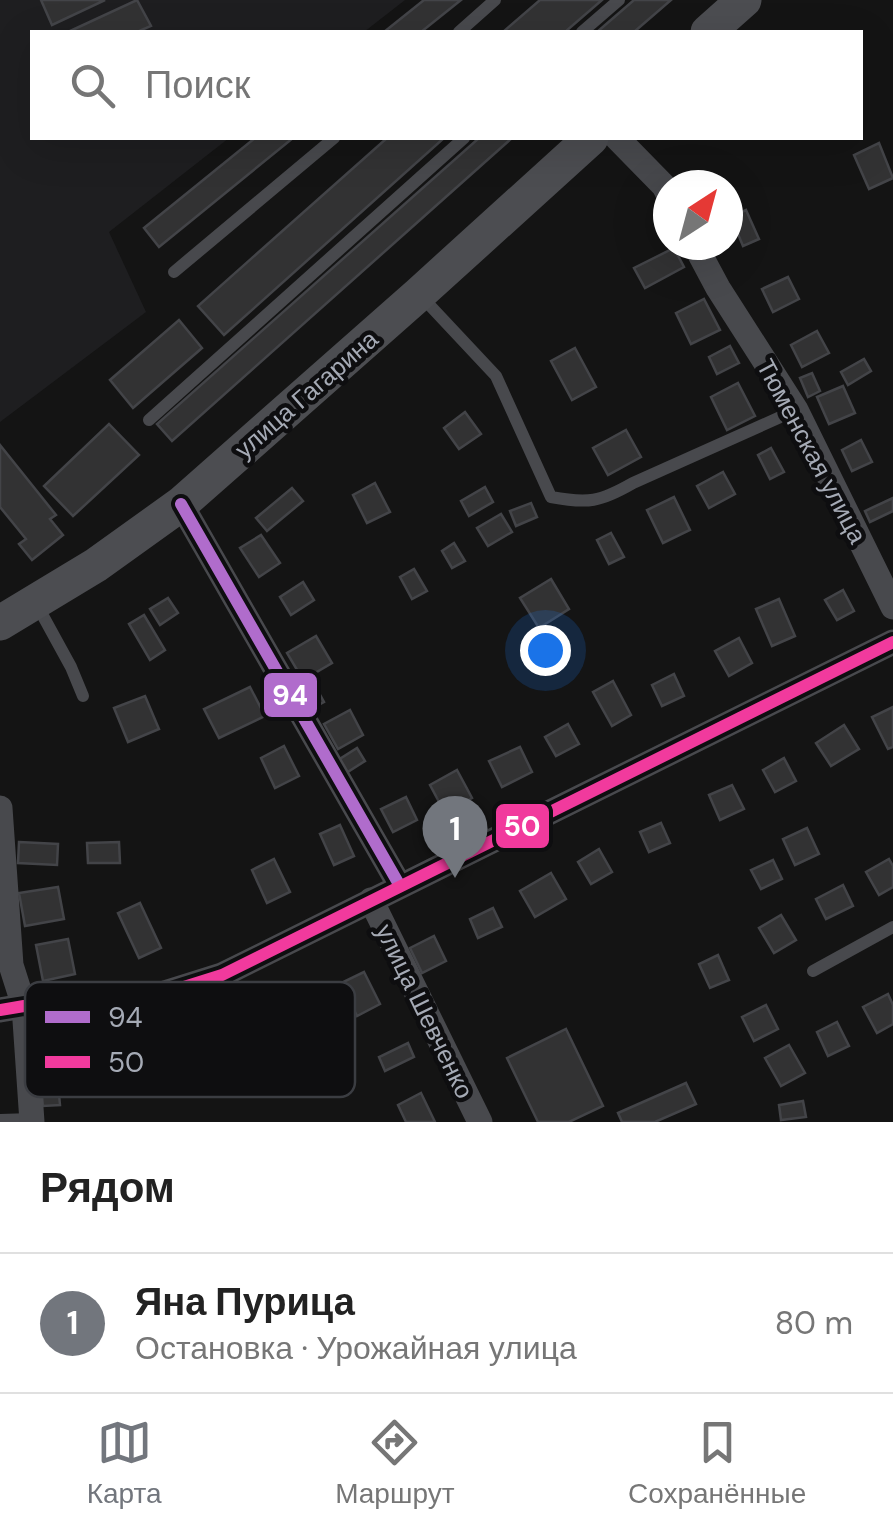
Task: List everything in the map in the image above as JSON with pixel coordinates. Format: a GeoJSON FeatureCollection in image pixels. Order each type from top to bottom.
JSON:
{"type":"FeatureCollection","features":[{"type":"Feature","properties":{"kind":"main road"},"geometry":{"type":"LineString","coordinates":[[710,30],[744,0]]}},
{"type":"Feature","properties":{"kind":"main road","name":"улица Гагарина"},"geometry":{"type":"LineString","coordinates":[[0,624],[96,565],[181,504],[419,294],[577,145]]}},
{"type":"Feature","properties":{"kind":"street"},"geometry":{"type":"LineString","coordinates":[[620,140],[653,175]]}},
{"type":"Feature","properties":{"kind":"street","name":"Тюменская улица"},"geometry":{"type":"LineString","coordinates":[[703,260],[796,410],[893,608]]}},
{"type":"Feature","properties":{"kind":"street","name":"улица Шевченко"},"geometry":{"type":"LineString","coordinates":[[181,504],[400,886]]}},
{"type":"Feature","properties":{"kind":"street"},"geometry":{"type":"LineString","coordinates":[[200,982],[222,975],[893,642]]}},
{"type":"Feature","properties":{"kind":"street"},"geometry":{"type":"LineString","coordinates":[[0,808],[12,1008],[25,1081]]}},
{"type":"Feature","properties":{"kind":"street","name":"улица Шевченко"},"geometry":{"type":"LineString","coordinates":[[371,900],[480,1122]]}},
{"type":"Feature","properties":{"kind":"lane"},"geometry":{"type":"LineString","coordinates":[[461,30],[495,0]]}},
{"type":"Feature","properties":{"kind":"lane"},"geometry":{"type":"LineString","coordinates":[[584,30],[619,0]]}},
{"type":"Feature","properties":{"kind":"lane"},"geometry":{"type":"LineString","coordinates":[[174,272],[332,140]]}},
{"type":"Feature","properties":{"kind":"lane"},"geometry":{"type":"LineString","coordinates":[[150,420],[462,140]]}},
{"type":"Feature","properties":{"kind":"lane"},"geometry":{"type":"LineString","coordinates":[[419,294],[496,376],[551,497],[580,503],[610,496],[796,410]]}},
{"type":"Feature","properties":{"kind":"lane"},"geometry":{"type":"LineString","coordinates":[[36,603],[84,696]]}},
{"type":"Feature","properties":{"kind":"lane"},"geometry":{"type":"LineString","coordinates":[[813,971],[893,927]]}},
{"type":"Feature","properties":{"kind":"lane"},"geometry":{"type":"LineString","coordinates":[[0,1120],[32,1120]]}},
{"type":"Feature","properties":{"kind":"shaded area"},"geometry":{"type":"Polygon","coordinates":[[[0,0],[405,0],[367,30],[30,30],[30,140],[226,140],[109,232],[146,312],[0,422],[0,0]]]}},
{"type":"Feature","properties":{"kind":"building"},"geometry":{"type":"Polygon","coordinates":[[[41,0],[105,0],[52,25],[41,0]]]}},
{"type":"Feature","properties":{"kind":"building"},"geometry":{"type":"Polygon","coordinates":[[[137,0],[151,26],[142,30],[72,30],[137,0]]]}},
{"type":"Feature","properties":{"kind":"building"},"geometry":{"type":"Polygon","coordinates":[[[424,0],[461,0],[424,30],[386,30],[424,0]]]}},
{"type":"Feature","properties":{"kind":"building"},"geometry":{"type":"Polygon","coordinates":[[[540,0],[602,0],[567,30],[505,30],[540,0]]]}},
{"type":"Feature","properties":{"kind":"building"},"geometry":{"type":"Polygon","coordinates":[[[634,0],[671,0],[636,30],[599,30],[634,0]]]}},
{"type":"Feature","properties":{"kind":"building"},"geometry":{"type":"Polygon","coordinates":[[[253,140],[291,140],[159,247],[144,228],[253,140]]]}},
{"type":"Feature","properties":{"kind":"building"},"geometry":{"type":"Polygon","coordinates":[[[385,140],[442,140],[224,335],[198,306],[385,140]]]}},
{"type":"Feature","properties":{"kind":"building"},"geometry":{"type":"Polygon","coordinates":[[[477,140],[510,140],[172,441],[157,424],[477,140]]]}},
{"type":"Feature","properties":{"kind":"building"},"geometry":{"type":"Polygon","coordinates":[[[879,143],[893,178],[869,189],[854,155],[879,143]]]}},
{"type":"Feature","properties":{"kind":"building"},"geometry":{"type":"Polygon","coordinates":[[[746,210],[759,239],[743,246],[746,210]]]}},
{"type":"Feature","properties":{"kind":"building"},"geometry":{"type":"Polygon","coordinates":[[[653,258],[680,260],[684,267],[645,288],[634,268],[653,258]]]}},
{"type":"Feature","properties":{"kind":"building"},"geometry":{"type":"Polygon","coordinates":[[[788,277],[799,299],[773,312],[762,289],[788,277]]]}},
{"type":"Feature","properties":{"kind":"building"},"geometry":{"type":"Polygon","coordinates":[[[704,299],[720,330],[691,344],[676,313],[704,299]]]}},
{"type":"Feature","properties":{"kind":"building"},"geometry":{"type":"Polygon","coordinates":[[[179,320],[202,348],[133,408],[110,380],[179,320]]]}},
{"type":"Feature","properties":{"kind":"building"},"geometry":{"type":"Polygon","coordinates":[[[817,331],[829,353],[802,367],[791,345],[817,331]]]}},
{"type":"Feature","properties":{"kind":"building"},"geometry":{"type":"Polygon","coordinates":[[[730,346],[739,363],[717,374],[709,357],[730,346]]]}},
{"type":"Feature","properties":{"kind":"building"},"geometry":{"type":"Polygon","coordinates":[[[575,348],[596,387],[572,400],[551,361],[575,348]]]}},
{"type":"Feature","properties":{"kind":"building"},"geometry":{"type":"Polygon","coordinates":[[[864,359],[871,371],[848,385],[841,372],[864,359]]]}},
{"type":"Feature","properties":{"kind":"building"},"geometry":{"type":"Polygon","coordinates":[[[812,373],[820,391],[808,397],[800,378],[812,373]]]}},
{"type":"Feature","properties":{"kind":"building"},"geometry":{"type":"Polygon","coordinates":[[[738,383],[755,416],[727,430],[711,397],[738,383]]]}},
{"type":"Feature","properties":{"kind":"building"},"geometry":{"type":"Polygon","coordinates":[[[843,386],[855,413],[829,424],[817,397],[843,386]]]}},
{"type":"Feature","properties":{"kind":"building"},"geometry":{"type":"Polygon","coordinates":[[[465,412],[481,434],[459,449],[444,428],[465,412]]]}},
{"type":"Feature","properties":{"kind":"building"},"geometry":{"type":"Polygon","coordinates":[[[109,424],[139,455],[73,516],[44,486],[109,424]]]}},
{"type":"Feature","properties":{"kind":"building"},"geometry":{"type":"Polygon","coordinates":[[[626,430],[641,457],[608,475],[593,448],[626,430]]]}},
{"type":"Feature","properties":{"kind":"building"},"geometry":{"type":"Polygon","coordinates":[[[861,440],[872,462],[852,471],[842,450],[861,440]]]}},
{"type":"Feature","properties":{"kind":"building"},"geometry":{"type":"Polygon","coordinates":[[[0,445],[56,515],[50,519],[63,535],[32,560],[19,544],[26,539],[0,507],[0,445]]]}},
{"type":"Feature","properties":{"kind":"building"},"geometry":{"type":"Polygon","coordinates":[[[771,448],[784,472],[770,479],[758,455],[771,448]]]}},
{"type":"Feature","properties":{"kind":"building"},"geometry":{"type":"Polygon","coordinates":[[[723,472],[735,494],[709,508],[697,486],[723,472]]]}},
{"type":"Feature","properties":{"kind":"building"},"geometry":{"type":"Polygon","coordinates":[[[375,483],[390,512],[367,523],[353,495],[375,483]]]}},
{"type":"Feature","properties":{"kind":"building"},"geometry":{"type":"Polygon","coordinates":[[[485,487],[493,502],[469,516],[461,501],[485,487]]]}},
{"type":"Feature","properties":{"kind":"building"},"geometry":{"type":"Polygon","coordinates":[[[292,488],[303,501],[267,531],[256,518],[292,488]]]}},
{"type":"Feature","properties":{"kind":"building"},"geometry":{"type":"Polygon","coordinates":[[[674,497],[690,530],[663,543],[647,510],[674,497]]]}},
{"type":"Feature","properties":{"kind":"building"},"geometry":{"type":"Polygon","coordinates":[[[893,498],[893,511],[870,522],[865,511],[893,498]]]}},
{"type":"Feature","properties":{"kind":"building"},"geometry":{"type":"Polygon","coordinates":[[[531,503],[537,517],[516,526],[510,511],[531,503]]]}},
{"type":"Feature","properties":{"kind":"building"},"geometry":{"type":"Polygon","coordinates":[[[501,514],[512,532],[488,546],[477,528],[501,514]]]}},
{"type":"Feature","properties":{"kind":"building"},"geometry":{"type":"Polygon","coordinates":[[[611,533],[624,557],[609,564],[597,540],[611,533]]]}},
{"type":"Feature","properties":{"kind":"building"},"geometry":{"type":"Polygon","coordinates":[[[261,535],[280,563],[259,577],[240,548],[261,535]]]}},
{"type":"Feature","properties":{"kind":"building"},"geometry":{"type":"Polygon","coordinates":[[[454,543],[465,561],[452,568],[442,551],[454,543]]]}},
{"type":"Feature","properties":{"kind":"building"},"geometry":{"type":"Polygon","coordinates":[[[414,569],[427,591],[412,599],[400,577],[414,569]]]}},
{"type":"Feature","properties":{"kind":"building"},"geometry":{"type":"Polygon","coordinates":[[[551,579],[569,609],[539,628],[520,598],[551,579]]]}},
{"type":"Feature","properties":{"kind":"building"},"geometry":{"type":"Polygon","coordinates":[[[303,582],[314,600],[291,615],[280,597],[303,582]]]}},
{"type":"Feature","properties":{"kind":"building"},"geometry":{"type":"Polygon","coordinates":[[[843,590],[854,611],[837,620],[825,600],[843,590]]]}},
{"type":"Feature","properties":{"kind":"building"},"geometry":{"type":"Polygon","coordinates":[[[168,598],[178,613],[160,625],[150,609],[168,598]]]}},
{"type":"Feature","properties":{"kind":"building"},"geometry":{"type":"Polygon","coordinates":[[[779,599],[795,636],[772,646],[756,609],[779,599]]]}},
{"type":"Feature","properties":{"kind":"building"},"geometry":{"type":"Polygon","coordinates":[[[144,615],[165,650],[150,660],[129,624],[144,615]]]}},
{"type":"Feature","properties":{"kind":"building"},"geometry":{"type":"Polygon","coordinates":[[[316,636],[332,663],[303,680],[287,653],[316,636]]]}},
{"type":"Feature","properties":{"kind":"building"},"geometry":{"type":"Polygon","coordinates":[[[739,638],[752,663],[729,676],[715,651],[739,638]]]}},
{"type":"Feature","properties":{"kind":"building"},"geometry":{"type":"Polygon","coordinates":[[[674,674],[684,696],[662,706],[652,685],[674,674]]]}},
{"type":"Feature","properties":{"kind":"building"},"geometry":{"type":"Polygon","coordinates":[[[613,681],[631,715],[612,726],[593,692],[613,681]]]}},
{"type":"Feature","properties":{"kind":"building"},"geometry":{"type":"Polygon","coordinates":[[[313,682],[324,702],[307,711],[295,691],[313,682]]]}},
{"type":"Feature","properties":{"kind":"building"},"geometry":{"type":"Polygon","coordinates":[[[250,687],[265,716],[219,738],[204,709],[250,687]]]}},
{"type":"Feature","properties":{"kind":"building"},"geometry":{"type":"Polygon","coordinates":[[[145,696],[159,729],[128,742],[114,708],[145,696]]]}},
{"type":"Feature","properties":{"kind":"building"},"geometry":{"type":"Polygon","coordinates":[[[893,707],[893,747],[888,749],[872,717],[893,707]]]}},
{"type":"Feature","properties":{"kind":"building"},"geometry":{"type":"Polygon","coordinates":[[[350,710],[363,735],[338,749],[324,724],[350,710]]]}},
{"type":"Feature","properties":{"kind":"building"},"geometry":{"type":"Polygon","coordinates":[[[568,724],[579,744],[556,756],[545,737],[568,724]]]}},
{"type":"Feature","properties":{"kind":"building"},"geometry":{"type":"Polygon","coordinates":[[[844,725],[859,749],[831,766],[816,743],[844,725]]]}},
{"type":"Feature","properties":{"kind":"building"},"geometry":{"type":"Polygon","coordinates":[[[284,746],[299,776],[275,788],[261,758],[284,746]]]}},
{"type":"Feature","properties":{"kind":"building"},"geometry":{"type":"Polygon","coordinates":[[[520,747],[532,772],[502,787],[489,761],[520,747]]]}},
{"type":"Feature","properties":{"kind":"building"},"geometry":{"type":"Polygon","coordinates":[[[357,748],[365,761],[343,775],[335,762],[357,748]]]}},
{"type":"Feature","properties":{"kind":"building"},"geometry":{"type":"Polygon","coordinates":[[[784,758],[796,781],[775,792],[763,770],[784,758]]]}},
{"type":"Feature","properties":{"kind":"building"},"geometry":{"type":"Polygon","coordinates":[[[457,770],[472,798],[445,813],[430,785],[457,770]]]}},
{"type":"Feature","properties":{"kind":"building"},"geometry":{"type":"Polygon","coordinates":[[[732,785],[744,809],[720,820],[709,795],[732,785]]]}},
{"type":"Feature","properties":{"kind":"building"},"geometry":{"type":"Polygon","coordinates":[[[406,797],[417,820],[393,832],[381,809],[406,797]]]}},
{"type":"Feature","properties":{"kind":"building"},"geometry":{"type":"Polygon","coordinates":[[[661,823],[670,843],[649,852],[640,832],[661,823]]]}},
{"type":"Feature","properties":{"kind":"building"},"geometry":{"type":"Polygon","coordinates":[[[340,825],[354,856],[334,865],[320,834],[340,825]]]}},
{"type":"Feature","properties":{"kind":"building"},"geometry":{"type":"Polygon","coordinates":[[[807,828],[819,854],[795,865],[783,839],[807,828]]]}},
{"type":"Feature","properties":{"kind":"building"},"geometry":{"type":"Polygon","coordinates":[[[19,842],[58,844],[57,865],[18,863],[19,842]]]}},
{"type":"Feature","properties":{"kind":"building"},"geometry":{"type":"Polygon","coordinates":[[[119,842],[120,863],[88,863],[87,843],[119,842]]]}},
{"type":"Feature","properties":{"kind":"building"},"geometry":{"type":"Polygon","coordinates":[[[599,849],[612,872],[591,884],[578,862],[599,849]]]}},
{"type":"Feature","properties":{"kind":"building"},"geometry":{"type":"Polygon","coordinates":[[[274,859],[290,892],[267,903],[252,870],[274,859]]]}},
{"type":"Feature","properties":{"kind":"building"},"geometry":{"type":"Polygon","coordinates":[[[889,859],[893,887],[879,895],[866,872],[889,859]]]}},
{"type":"Feature","properties":{"kind":"building"},"geometry":{"type":"Polygon","coordinates":[[[773,860],[782,879],[761,889],[751,870],[773,860]]]}},
{"type":"Feature","properties":{"kind":"building"},"geometry":{"type":"Polygon","coordinates":[[[551,873],[566,899],[535,917],[520,891],[551,873]]]}},
{"type":"Feature","properties":{"kind":"building"},"geometry":{"type":"Polygon","coordinates":[[[843,885],[853,906],[826,919],[816,899],[843,885]]]}},
{"type":"Feature","properties":{"kind":"building"},"geometry":{"type":"Polygon","coordinates":[[[58,887],[64,919],[25,926],[19,893],[58,887]]]}},
{"type":"Feature","properties":{"kind":"building"},"geometry":{"type":"Polygon","coordinates":[[[140,903],[161,948],[139,958],[118,913],[140,903]]]}},
{"type":"Feature","properties":{"kind":"building"},"geometry":{"type":"Polygon","coordinates":[[[493,908],[502,927],[478,938],[470,919],[493,908]]]}},
{"type":"Feature","properties":{"kind":"building"},"geometry":{"type":"Polygon","coordinates":[[[781,915],[796,940],[774,953],[759,928],[781,915]]]}},
{"type":"Feature","properties":{"kind":"building"},"geometry":{"type":"Polygon","coordinates":[[[434,936],[446,961],[422,973],[410,948],[434,936]]]}},
{"type":"Feature","properties":{"kind":"building"},"geometry":{"type":"Polygon","coordinates":[[[68,939],[75,974],[43,981],[36,945],[68,939]]]}},
{"type":"Feature","properties":{"kind":"building"},"geometry":{"type":"Polygon","coordinates":[[[718,955],[729,980],[710,988],[699,964],[718,955]]]}},
{"type":"Feature","properties":{"kind":"building"},"geometry":{"type":"Polygon","coordinates":[[[364,972],[380,1004],[357,1016],[355,982],[343,982],[364,972]]]}},
{"type":"Feature","properties":{"kind":"building"},"geometry":{"type":"Polygon","coordinates":[[[888,994],[893,1005],[893,1024],[877,1033],[863,1007],[888,994]]]}},
{"type":"Feature","properties":{"kind":"building"},"geometry":{"type":"Polygon","coordinates":[[[766,1005],[778,1029],[754,1041],[742,1017],[766,1005]]]}},
{"type":"Feature","properties":{"kind":"building"},"geometry":{"type":"Polygon","coordinates":[[[837,1022],[849,1046],[828,1056],[817,1032],[837,1022]]]}},
{"type":"Feature","properties":{"kind":"building"},"geometry":{"type":"Polygon","coordinates":[[[566,1029],[603,1106],[569,1122],[538,1122],[507,1058],[566,1029]]]}},
{"type":"Feature","properties":{"kind":"building"},"geometry":{"type":"Polygon","coordinates":[[[408,1043],[414,1057],[385,1071],[379,1057],[408,1043]]]}},
{"type":"Feature","properties":{"kind":"building"},"geometry":{"type":"Polygon","coordinates":[[[789,1045],[805,1073],[781,1086],[765,1058],[789,1045]]]}},
{"type":"Feature","properties":{"kind":"building"},"geometry":{"type":"Polygon","coordinates":[[[686,1083],[696,1104],[655,1122],[622,1122],[618,1113],[686,1083]]]}},
{"type":"Feature","properties":{"kind":"building"},"geometry":{"type":"Polygon","coordinates":[[[421,1093],[435,1122],[406,1122],[398,1105],[421,1093]]]}},
{"type":"Feature","properties":{"kind":"building"},"geometry":{"type":"Polygon","coordinates":[[[42,1097],[59,1097],[60,1105],[43,1106],[42,1097]]]}},
{"type":"Feature","properties":{"kind":"building"},"geometry":{"type":"Polygon","coordinates":[[[803,1101],[806,1117],[781,1120],[779,1105],[803,1101]]]}},
{"type":"Feature","properties":{"kind":"transit line","name":"94"},"geometry":{"type":"LineString","coordinates":[[181,504],[400,886]]}},
{"type":"Feature","properties":{"kind":"transit line","name":"50"},"geometry":{"type":"LineString","coordinates":[[200,982],[222,975],[893,642]]}},
{"type":"Feature","properties":{"kind":"transit line","name":"50"},"geometry":{"type":"LineString","coordinates":[[0,1010],[25,1006]]}},
{"type":"Feature","properties":{"kind":"place","name":"Яна Пурица"},"geometry":{"type":"Point","coordinates":[455,878]}}]}
